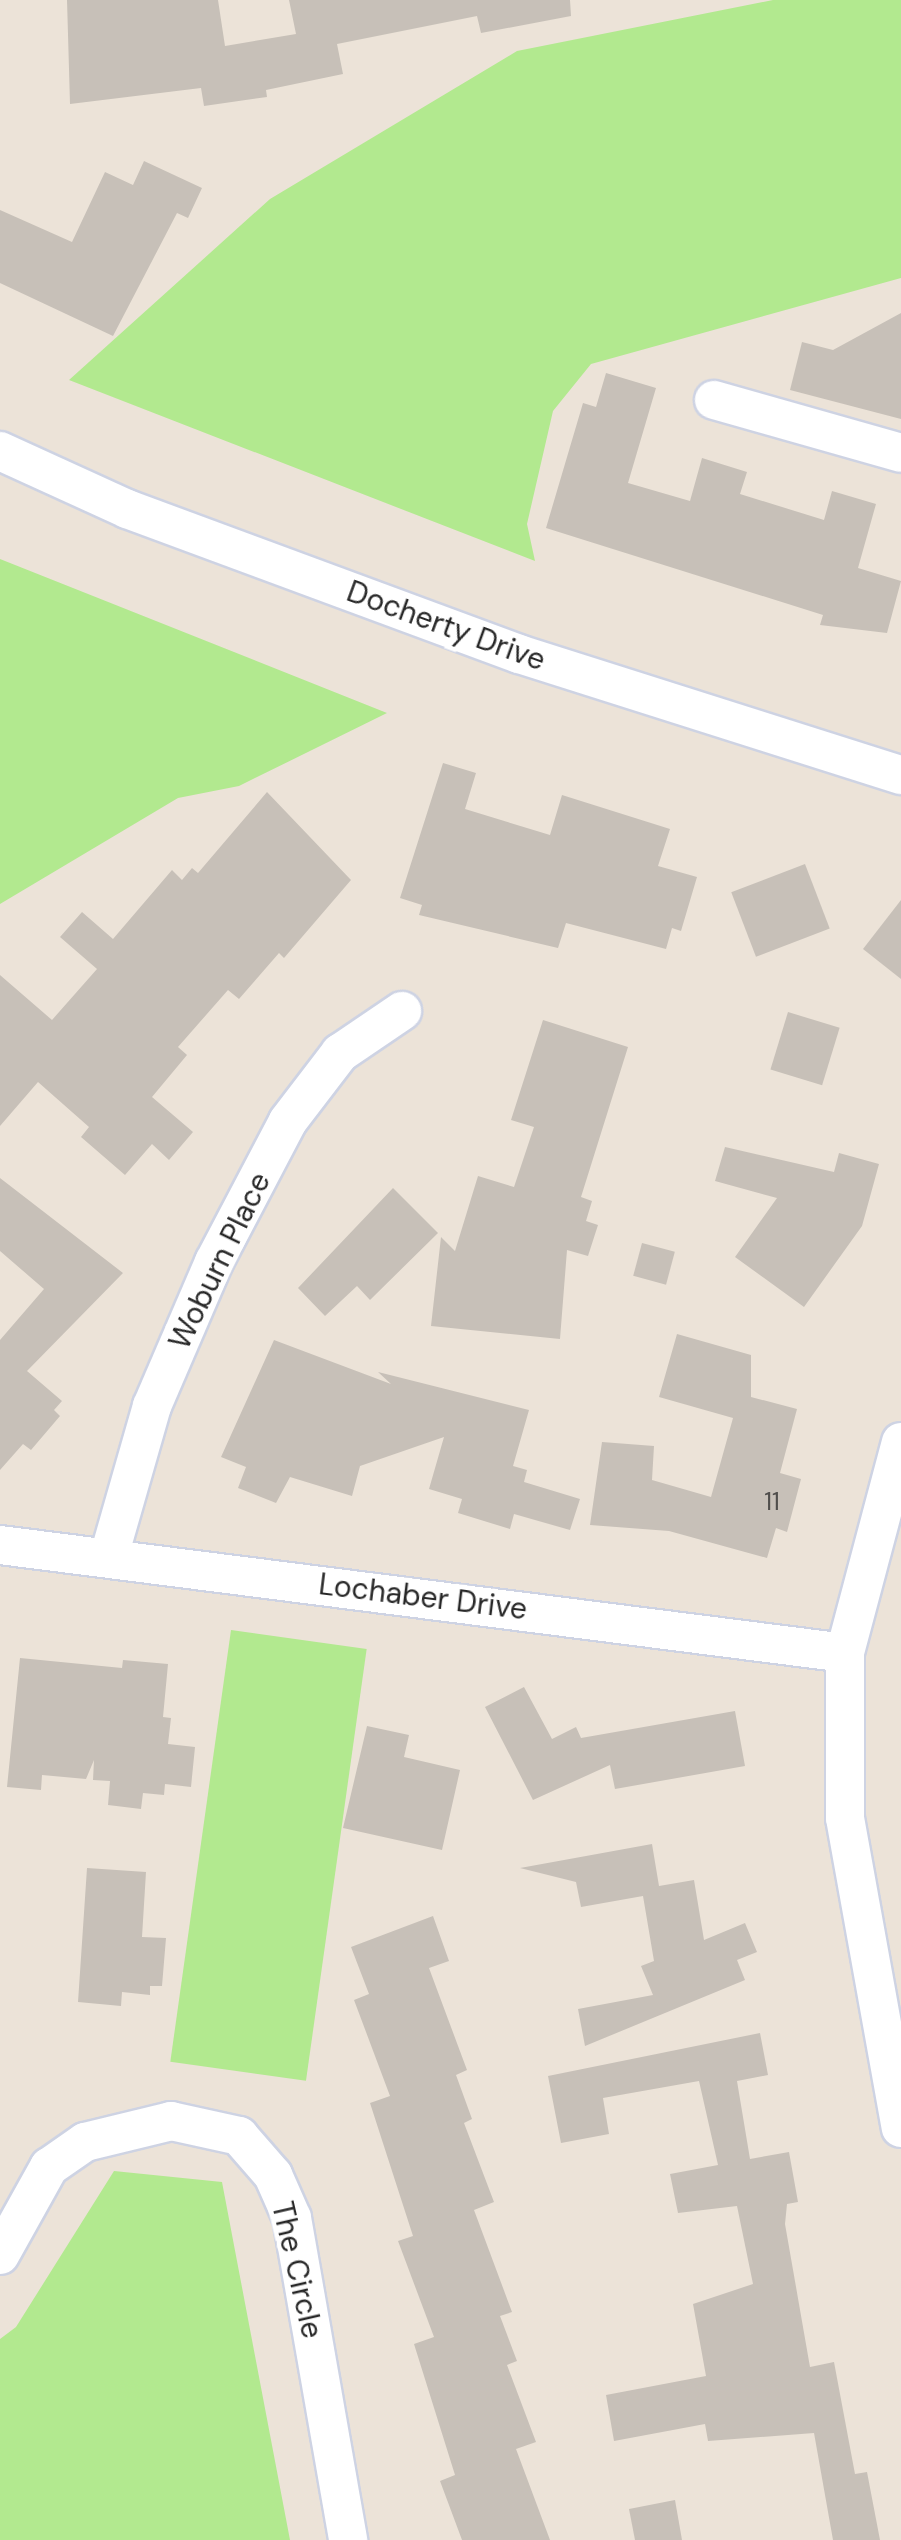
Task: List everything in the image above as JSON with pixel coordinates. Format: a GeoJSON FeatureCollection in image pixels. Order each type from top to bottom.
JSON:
{"type":"FeatureCollection","features":[{"type":"Feature","properties":{"kind":"street"},"geometry":{"type":"LineString","coordinates":[[714,400],[901,454]]}},
{"type":"Feature","properties":{"kind":"street","name":"Docherty Drive"},"geometry":{"type":"LineString","coordinates":[[0,451],[126,509],[519,654],[901,775]]}},
{"type":"Feature","properties":{"kind":"street","name":"Woburn Place"},"geometry":{"type":"LineString","coordinates":[[109,1556],[152,1406],[214,1262],[288,1122],[340,1054],[402,1011]]}},
{"type":"Feature","properties":{"kind":"street"},"geometry":{"type":"LineString","coordinates":[[901,1442],[845,1652],[845,1818],[901,2128]]}},
{"type":"Feature","properties":{"kind":"street","name":"Lochaber Drive"},"geometry":{"type":"LineString","coordinates":[[0,1545],[845,1652]]}},
{"type":"Feature","properties":{"kind":"street","name":"The Circle"},"geometry":{"type":"LineString","coordinates":[[0,2254],[49,2167],[85,2142],[171,2120],[239,2136],[273,2175],[292,2218],[348,2540]]}},
{"type":"Feature","properties":{"kind":"green space"},"geometry":{"type":"Polygon","coordinates":[[[773,0],[901,0],[901,278],[591,364],[553,411],[527,524],[535,561],[69,380],[270,199],[517,51],[773,0]]]}},
{"type":"Feature","properties":{"kind":"green space"},"geometry":{"type":"Polygon","coordinates":[[[0,559],[387,713],[239,786],[178,798],[0,904],[0,559]]]}},
{"type":"Feature","properties":{"kind":"green space"},"geometry":{"type":"Polygon","coordinates":[[[231,1630],[367,1649],[306,2081],[170,2062],[231,1630]]]}},
{"type":"Feature","properties":{"kind":"green space"},"geometry":{"type":"Polygon","coordinates":[[[114,2171],[222,2182],[290,2540],[0,2540],[0,2339],[16,2327],[114,2171]]]}},
{"type":"Feature","properties":{"kind":"building"},"geometry":{"type":"Polygon","coordinates":[[[67,0],[218,0],[225,46],[296,34],[289,0],[570,0],[571,16],[481,33],[477,16],[337,44],[343,74],[266,90],[267,97],[204,106],[201,88],[70,104],[67,0]]]}},
{"type":"Feature","properties":{"kind":"building"},"geometry":{"type":"Polygon","coordinates":[[[144,161],[202,188],[188,218],[177,213],[113,336],[0,283],[0,210],[72,242],[105,172],[133,185],[144,161]]]}},
{"type":"Feature","properties":{"kind":"building"},"geometry":{"type":"Polygon","coordinates":[[[901,313],[901,419],[790,390],[802,342],[833,350],[901,313]]]}},
{"type":"Feature","properties":{"kind":"building"},"geometry":{"type":"Polygon","coordinates":[[[606,373],[656,388],[628,483],[690,501],[702,458],[747,472],[740,494],[824,520],[832,491],[876,504],[858,568],[901,581],[887,633],[820,625],[823,615],[546,528],[583,403],[596,407],[606,373]]]}},
{"type":"Feature","properties":{"kind":"building"},"geometry":{"type":"Polygon","coordinates":[[[443,763],[476,773],[465,809],[550,835],[562,795],[670,829],[658,866],[697,877],[681,931],[672,928],[666,949],[566,923],[558,948],[419,915],[422,905],[400,898],[443,763]]]}},
{"type":"Feature","properties":{"kind":"building"},"geometry":{"type":"Polygon","coordinates":[[[267,792],[351,880],[284,958],[279,953],[239,999],[228,990],[178,1047],[187,1055],[152,1097],[193,1132],[169,1160],[152,1144],[125,1175],[81,1137],[89,1127],[38,1082],[0,1126],[0,975],[52,1020],[97,969],[60,937],[82,912],[113,939],[172,870],[182,880],[192,868],[198,873],[267,792]]]}},
{"type":"Feature","properties":{"kind":"building"},"geometry":{"type":"Polygon","coordinates":[[[805,864],[830,928],[756,957],[731,892],[805,864]]]}},
{"type":"Feature","properties":{"kind":"building"},"geometry":{"type":"Polygon","coordinates":[[[901,900],[901,979],[863,949],[901,900]]]}},
{"type":"Feature","properties":{"kind":"building"},"geometry":{"type":"Polygon","coordinates":[[[788,1012],[840,1028],[822,1085],[770,1069],[788,1012]]]}},
{"type":"Feature","properties":{"kind":"building"},"geometry":{"type":"Polygon","coordinates":[[[543,1020],[628,1047],[581,1197],[592,1201],[586,1221],[598,1225],[588,1256],[567,1250],[560,1339],[431,1326],[441,1237],[455,1251],[478,1176],[514,1187],[534,1127],[511,1120],[543,1020]]]}},
{"type":"Feature","properties":{"kind":"building"},"geometry":{"type":"Polygon","coordinates":[[[725,1147],[834,1172],[839,1153],[879,1164],[862,1226],[804,1307],[735,1257],[777,1198],[715,1181],[725,1147]]]}},
{"type":"Feature","properties":{"kind":"building"},"geometry":{"type":"Polygon","coordinates":[[[0,1178],[123,1273],[27,1371],[62,1401],[54,1410],[60,1416],[31,1450],[23,1444],[0,1470],[0,1340],[44,1289],[0,1251],[0,1178]]]}},
{"type":"Feature","properties":{"kind":"building"},"geometry":{"type":"Polygon","coordinates":[[[393,1188],[438,1233],[370,1300],[357,1286],[325,1316],[298,1288],[393,1188]]]}},
{"type":"Feature","properties":{"kind":"building"},"geometry":{"type":"Polygon","coordinates":[[[642,1243],[675,1252],[666,1285],[633,1276],[642,1243]]]}},
{"type":"Feature","properties":{"kind":"building"},"geometry":{"type":"Polygon","coordinates":[[[677,1334],[751,1355],[751,1397],[797,1409],[780,1473],[801,1479],[787,1532],[776,1528],[767,1558],[669,1531],[590,1525],[602,1442],[654,1446],[652,1480],[711,1497],[733,1418],[659,1397],[677,1334]]]}},
{"type":"Feature","properties":{"kind":"building"},"geometry":{"type":"Polygon","coordinates":[[[274,1340],[391,1384],[378,1372],[529,1410],[513,1466],[527,1470],[524,1482],[580,1499],[570,1530],[514,1514],[510,1529],[458,1513],[462,1499],[429,1489],[444,1437],[360,1466],[352,1496],[290,1477],[276,1503],[238,1488],[246,1467],[221,1457],[274,1340]]]}},
{"type":"Feature","properties":{"kind":"building"},"geometry":{"type":"Polygon","coordinates":[[[20,1658],[122,1668],[123,1660],[168,1664],[163,1717],[171,1718],[168,1744],[195,1747],[191,1787],[165,1784],[164,1795],[143,1793],[141,1809],[108,1805],[110,1781],[93,1780],[94,1760],[86,1779],[42,1775],[41,1790],[7,1787],[20,1658]]]}},
{"type":"Feature","properties":{"kind":"building"},"geometry":{"type":"Polygon","coordinates":[[[524,1687],[552,1739],[576,1727],[581,1738],[735,1711],[745,1766],[615,1789],[610,1765],[533,1800],[485,1707],[524,1687]]]}},
{"type":"Feature","properties":{"kind":"building"},"geometry":{"type":"Polygon","coordinates":[[[367,1726],[409,1735],[404,1757],[460,1770],[442,1850],[343,1828],[367,1726]]]}},
{"type":"Feature","properties":{"kind":"building"},"geometry":{"type":"Polygon","coordinates":[[[652,1844],[659,1886],[694,1880],[704,1940],[745,1923],[757,1952],[737,1960],[745,1980],[585,2046],[578,2009],[653,1995],[641,1966],[654,1961],[643,1896],[581,1907],[576,1882],[520,1868],[652,1844]]]}},
{"type":"Feature","properties":{"kind":"building"},"geometry":{"type":"Polygon","coordinates":[[[87,1868],[146,1872],[142,1937],[166,1938],[162,1986],[150,1986],[150,1995],[122,1992],[121,2006],[78,2002],[87,1868]]]}},
{"type":"Feature","properties":{"kind":"building"},"geometry":{"type":"Polygon","coordinates":[[[433,1916],[449,1961],[429,1968],[467,2070],[456,2075],[472,2119],[464,2123],[494,2202],[474,2210],[512,2312],[500,2316],[517,2361],[507,2365],[536,2442],[516,2449],[550,2540],[462,2540],[440,2481],[455,2475],[414,2344],[434,2337],[398,2241],[413,2236],[370,2103],[390,2096],[354,2000],[369,1994],[351,1947],[433,1916]]]}},
{"type":"Feature","properties":{"kind":"building"},"geometry":{"type":"Polygon","coordinates":[[[760,2033],[768,2075],[737,2081],[750,2159],[789,2152],[798,2202],[787,2204],[785,2224],[810,2367],[834,2362],[855,2474],[867,2472],[880,2540],[833,2540],[814,2433],[708,2441],[705,2424],[614,2441],[606,2395],[706,2376],[693,2304],[753,2284],[737,2206],[678,2213],[670,2174],[718,2165],[699,2081],[603,2098],[609,2134],[561,2143],[548,2076],[760,2033]]]}},
{"type":"Feature","properties":{"kind":"building"},"geometry":{"type":"Polygon","coordinates":[[[675,2500],[682,2540],[635,2540],[629,2509],[675,2500]]]}}]}
